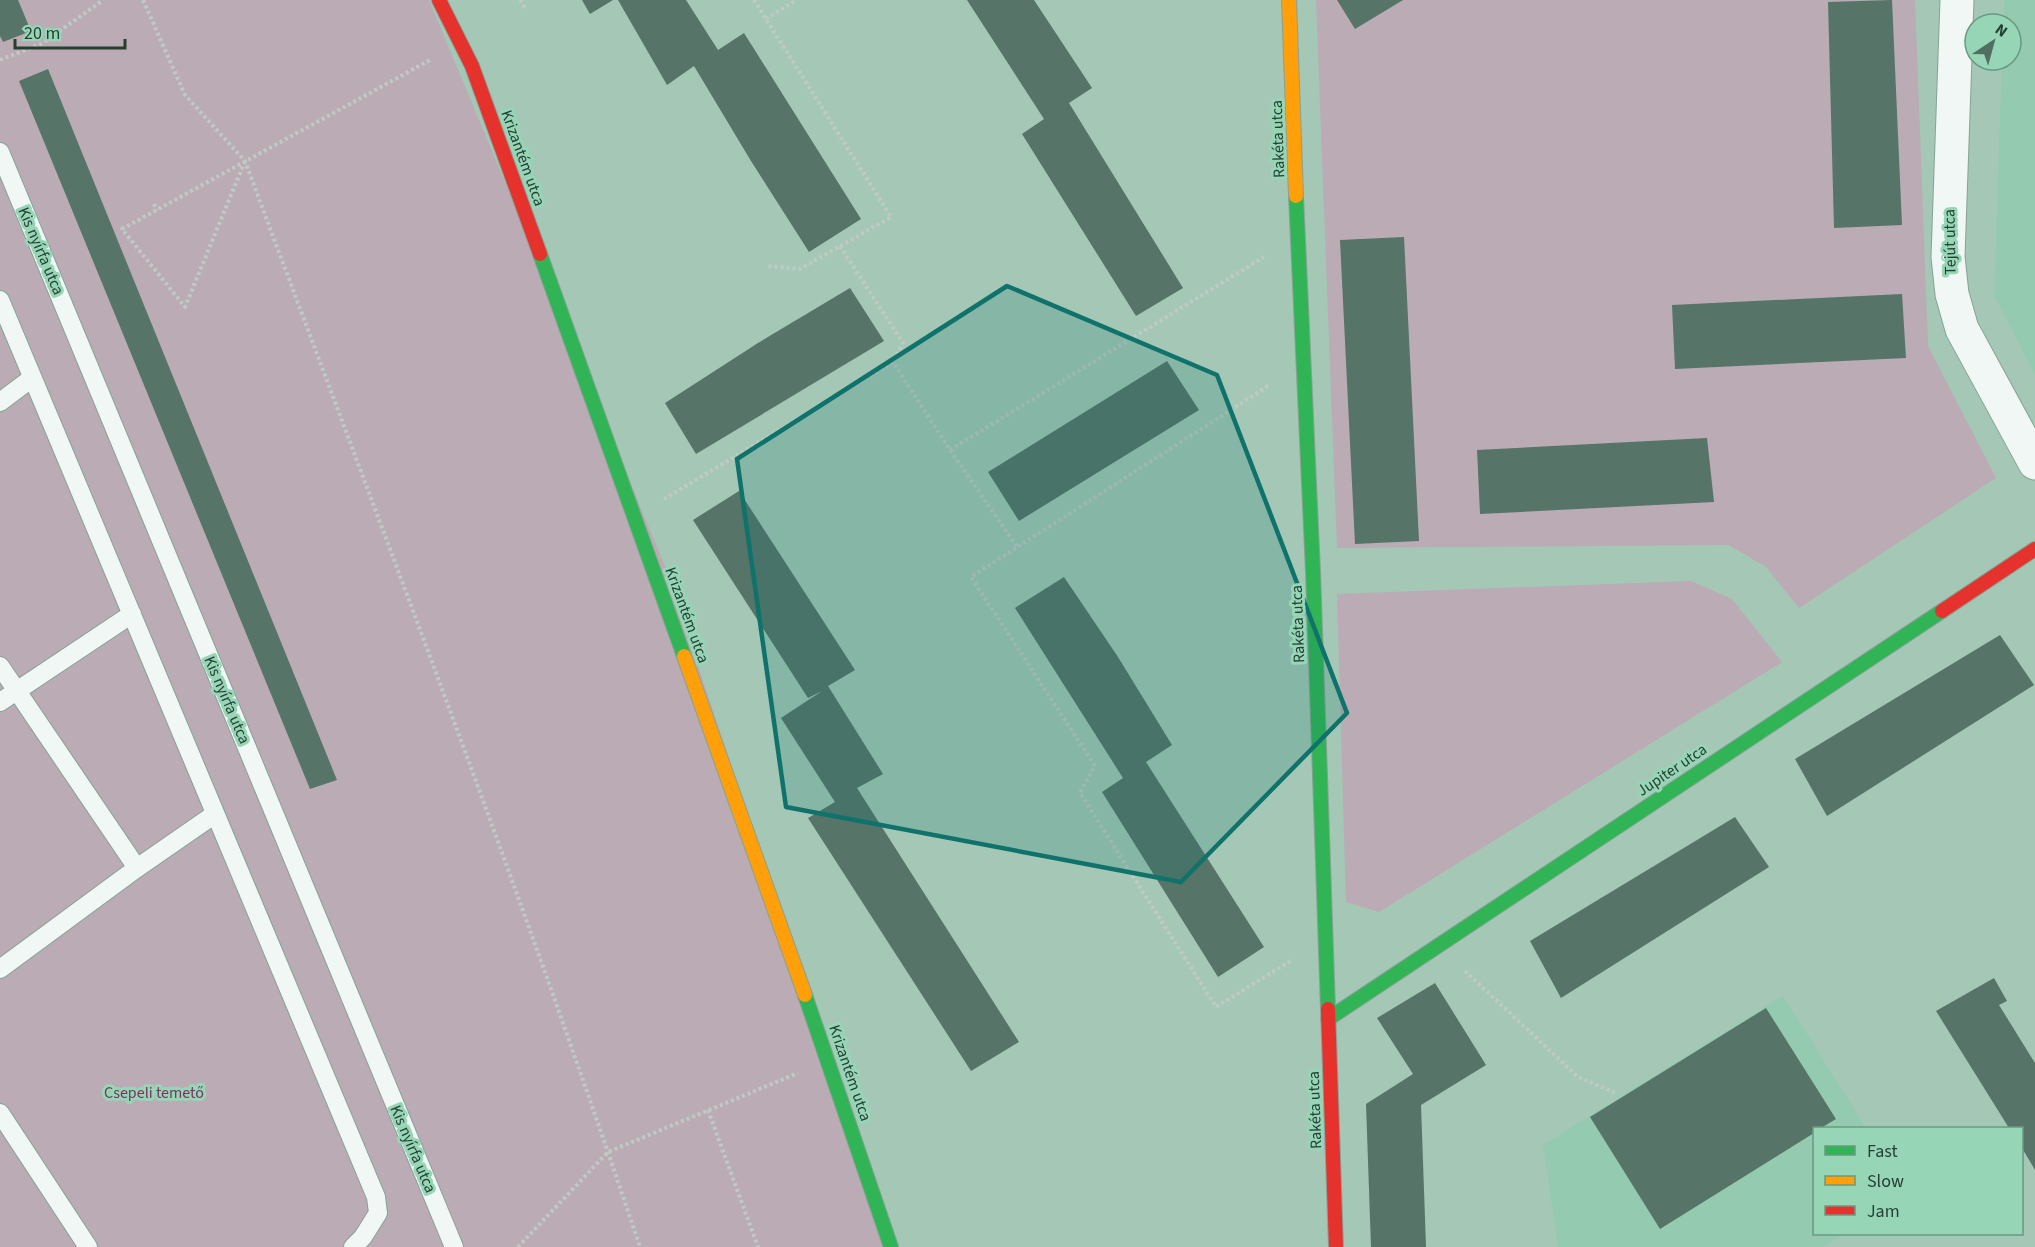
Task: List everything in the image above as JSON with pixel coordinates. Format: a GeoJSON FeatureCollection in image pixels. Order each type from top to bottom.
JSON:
{"type":"FeatureCollection","features":[{"type":"Feature","properties":{"kind":"street","name":"Krizantém utca"},"geometry":{"type":"LineString","coordinates":[[439,0],[472,66],[829,1061],[891,1247]]}},
{"type":"Feature","properties":{"kind":"street","name":"Rakéta utca"},"geometry":{"type":"LineString","coordinates":[[1289,0],[1336,1247]]}},
{"type":"Feature","properties":{"kind":"street","name":"Tejút utca"},"geometry":{"type":"LineString","coordinates":[[1957,0],[1948,257],[1952,294],[1962,329],[2035,463]]}},
{"type":"Feature","properties":{"kind":"street","name":"Jupiter utca"},"geometry":{"type":"LineString","coordinates":[[1328,1019],[2035,549]]}},
{"type":"Feature","properties":{"kind":"lane","name":"Kis nyírfa utca"},"geometry":{"type":"LineString","coordinates":[[0,152],[454,1247]]}},
{"type":"Feature","properties":{"kind":"lane"},"geometry":{"type":"LineString","coordinates":[[0,300],[376,1197],[378,1213],[363,1237],[353,1247]]}},
{"type":"Feature","properties":{"kind":"lane"},"geometry":{"type":"LineString","coordinates":[[0,402],[32,378]]}},
{"type":"Feature","properties":{"kind":"lane"},"geometry":{"type":"LineString","coordinates":[[0,702],[132,614]]}},
{"type":"Feature","properties":{"kind":"lane"},"geometry":{"type":"LineString","coordinates":[[0,666],[136,868]]}},
{"type":"Feature","properties":{"kind":"lane"},"geometry":{"type":"LineString","coordinates":[[0,969],[136,868],[215,814]]}},
{"type":"Feature","properties":{"kind":"lane"},"geometry":{"type":"LineString","coordinates":[[0,1113],[88,1247]]}},
{"type":"Feature","properties":{"kind":"path"},"geometry":{"type":"LineString","coordinates":[[0,60],[43,43],[103,0]]}},
{"type":"Feature","properties":{"kind":"path"},"geometry":{"type":"LineString","coordinates":[[143,0],[185,95],[245,161],[458,735],[640,1247]]}},
{"type":"Feature","properties":{"kind":"path"},"geometry":{"type":"LineString","coordinates":[[520,0],[525,8]]}},
{"type":"Feature","properties":{"kind":"path"},"geometry":{"type":"LineString","coordinates":[[754,0],[891,217],[800,269],[767,266]]}},
{"type":"Feature","properties":{"kind":"path"},"geometry":{"type":"LineString","coordinates":[[766,19],[796,0]]}},
{"type":"Feature","properties":{"kind":"path"},"geometry":{"type":"LineString","coordinates":[[245,161],[185,308],[122,229],[245,161],[461,43]]}},
{"type":"Feature","properties":{"kind":"path"},"geometry":{"type":"LineString","coordinates":[[154,204],[157,210]]}},
{"type":"Feature","properties":{"kind":"path"},"geometry":{"type":"LineString","coordinates":[[950,450],[1298,236]]}},
{"type":"Feature","properties":{"kind":"path"},"geometry":{"type":"LineString","coordinates":[[634,517],[893,362],[903,343],[840,246]]}},
{"type":"Feature","properties":{"kind":"path"},"geometry":{"type":"LineString","coordinates":[[893,362],[1018,548]]}},
{"type":"Feature","properties":{"kind":"path"},"geometry":{"type":"LineString","coordinates":[[1304,363],[971,577],[1095,766],[1080,793],[1216,1007],[1308,949],[1325,948]]}},
{"type":"Feature","properties":{"kind":"path"},"geometry":{"type":"LineString","coordinates":[[1438,946],[1578,1077],[1616,1093]]}},
{"type":"Feature","properties":{"kind":"path"},"geometry":{"type":"LineString","coordinates":[[518,1247],[608,1152],[829,1061]]}},
{"type":"Feature","properties":{"kind":"path"},"geometry":{"type":"LineString","coordinates":[[708,1110],[758,1247]]}},
{"type":"Feature","properties":{"kind":"highlighted area"},"geometry":{"type":"Polygon","coordinates":[[[1007,286],[1217,375],[1347,713],[1181,882],[786,807],[737,459],[1007,286]]]}},
{"type":"Feature","properties":{"kind":"shaded area"},"geometry":{"type":"Polygon","coordinates":[[[2004,0],[2035,0],[2035,375],[1994,295],[2002,72],[2023,72],[2023,12],[2004,12],[2004,0]]]}},
{"type":"Feature","properties":{"kind":"shaded area"},"geometry":{"type":"Polygon","coordinates":[[[1783,996],[1865,1127],[1813,1127],[1813,1235],[1843,1235],[1823,1247],[1558,1247],[1543,1145],[1783,996]]]}},
{"type":"Feature","properties":{"kind":"green space","name":"Csepeli temető"},"geometry":{"type":"Polygon","coordinates":[[[0,0],[429,0],[667,571],[890,1247],[0,1247],[0,0]]]}},
{"type":"Feature","properties":{"kind":"green space"},"geometry":{"type":"Polygon","coordinates":[[[1316,0],[1915,0],[1928,346],[1996,478],[1799,608],[1766,567],[1729,545],[1337,548],[1316,0]]]}},
{"type":"Feature","properties":{"kind":"green space"},"geometry":{"type":"Polygon","coordinates":[[[1691,581],[1732,599],[1782,662],[1379,912],[1346,902],[1337,594],[1691,581]]]}},
{"type":"Feature","properties":{"kind":"building"},"geometry":{"type":"Polygon","coordinates":[[[0,0],[18,0],[31,31],[3,42],[0,36],[0,0]]]}},
{"type":"Feature","properties":{"kind":"building"},"geometry":{"type":"Polygon","coordinates":[[[582,0],[613,0],[590,14],[582,0]]]}},
{"type":"Feature","properties":{"kind":"building"},"geometry":{"type":"Polygon","coordinates":[[[618,0],[686,0],[718,50],[744,33],[861,219],[809,252],[694,66],[667,85],[618,0]]]}},
{"type":"Feature","properties":{"kind":"building"},"geometry":{"type":"Polygon","coordinates":[[[967,0],[1034,0],[1092,88],[1069,103],[1183,288],[1136,316],[1022,134],[1044,119],[967,0]]]}},
{"type":"Feature","properties":{"kind":"building"},"geometry":{"type":"Polygon","coordinates":[[[1337,0],[1403,0],[1355,29],[1337,0]]]}},
{"type":"Feature","properties":{"kind":"building"},"geometry":{"type":"Polygon","coordinates":[[[1892,0],[1902,225],[1834,228],[1828,2],[1892,0]]]}},
{"type":"Feature","properties":{"kind":"building"},"geometry":{"type":"Polygon","coordinates":[[[48,69],[337,780],[310,789],[19,81],[48,69]]]}},
{"type":"Feature","properties":{"kind":"building"},"geometry":{"type":"Polygon","coordinates":[[[1404,237],[1419,541],[1355,544],[1340,240],[1404,237]]]}},
{"type":"Feature","properties":{"kind":"building"},"geometry":{"type":"Polygon","coordinates":[[[850,288],[884,341],[696,454],[665,403],[758,343],[850,288]]]}},
{"type":"Feature","properties":{"kind":"building"},"geometry":{"type":"Polygon","coordinates":[[[1902,294],[1906,358],[1675,369],[1672,305],[1902,294]]]}},
{"type":"Feature","properties":{"kind":"building"},"geometry":{"type":"Polygon","coordinates":[[[1167,361],[1199,410],[1019,521],[988,472],[1167,361]]]}},
{"type":"Feature","properties":{"kind":"building"},"geometry":{"type":"Polygon","coordinates":[[[1707,438],[1714,502],[1480,514],[1477,450],[1707,438]]]}},
{"type":"Feature","properties":{"kind":"building"},"geometry":{"type":"Polygon","coordinates":[[[739,491],[855,670],[828,686],[883,774],[857,788],[1019,1042],[971,1071],[808,818],[835,802],[781,718],[822,691],[808,698],[693,520],[739,491]]]}},
{"type":"Feature","properties":{"kind":"building"},"geometry":{"type":"Polygon","coordinates":[[[1064,577],[1118,657],[1172,745],[1146,762],[1264,947],[1218,977],[1102,792],[1123,778],[1015,608],[1064,577]]]}},
{"type":"Feature","properties":{"kind":"building"},"geometry":{"type":"Polygon","coordinates":[[[2000,635],[2034,685],[1827,816],[1795,759],[2000,635]]]}},
{"type":"Feature","properties":{"kind":"building"},"geometry":{"type":"Polygon","coordinates":[[[1735,817],[1769,867],[1561,998],[1530,941],[1735,817]]]}},
{"type":"Feature","properties":{"kind":"building"},"geometry":{"type":"Polygon","coordinates":[[[1994,978],[2007,1001],[1999,1005],[2035,1063],[2035,1170],[2023,1150],[2023,1127],[2008,1127],[1936,1011],[1994,978]]]}},
{"type":"Feature","properties":{"kind":"building"},"geometry":{"type":"Polygon","coordinates":[[[1435,983],[1486,1065],[1421,1105],[1426,1247],[1371,1247],[1366,1104],[1413,1074],[1377,1018],[1435,983]]]}},
{"type":"Feature","properties":{"kind":"building"},"geometry":{"type":"Polygon","coordinates":[[[1766,1008],[1836,1119],[1823,1127],[1813,1127],[1813,1134],[1660,1229],[1590,1117],[1766,1008]]]}},
{"type":"Feature","properties":{"kind":"traffic: fast"},"geometry":{"type":"LineString","coordinates":[[1296,196],[1313,572],[1328,1009]]}},
{"type":"Feature","properties":{"kind":"traffic: fast"},"geometry":{"type":"LineString","coordinates":[[540,254],[684,656]]}},
{"type":"Feature","properties":{"kind":"traffic: fast"},"geometry":{"type":"LineString","coordinates":[[1328,1019],[1942,611]]}},
{"type":"Feature","properties":{"kind":"traffic: fast"},"geometry":{"type":"LineString","coordinates":[[805,995],[891,1247]]}},
{"type":"Feature","properties":{"kind":"traffic: slow"},"geometry":{"type":"LineString","coordinates":[[1289,0],[1296,196]]}},
{"type":"Feature","properties":{"kind":"traffic: slow"},"geometry":{"type":"LineString","coordinates":[[684,656],[805,995]]}},
{"type":"Feature","properties":{"kind":"traffic: jam"},"geometry":{"type":"LineString","coordinates":[[439,0],[472,66],[540,254]]}},
{"type":"Feature","properties":{"kind":"traffic: jam"},"geometry":{"type":"LineString","coordinates":[[1942,611],[2035,549]]}},
{"type":"Feature","properties":{"kind":"traffic: jam"},"geometry":{"type":"LineString","coordinates":[[1328,1009],[1336,1247]]}}]}
